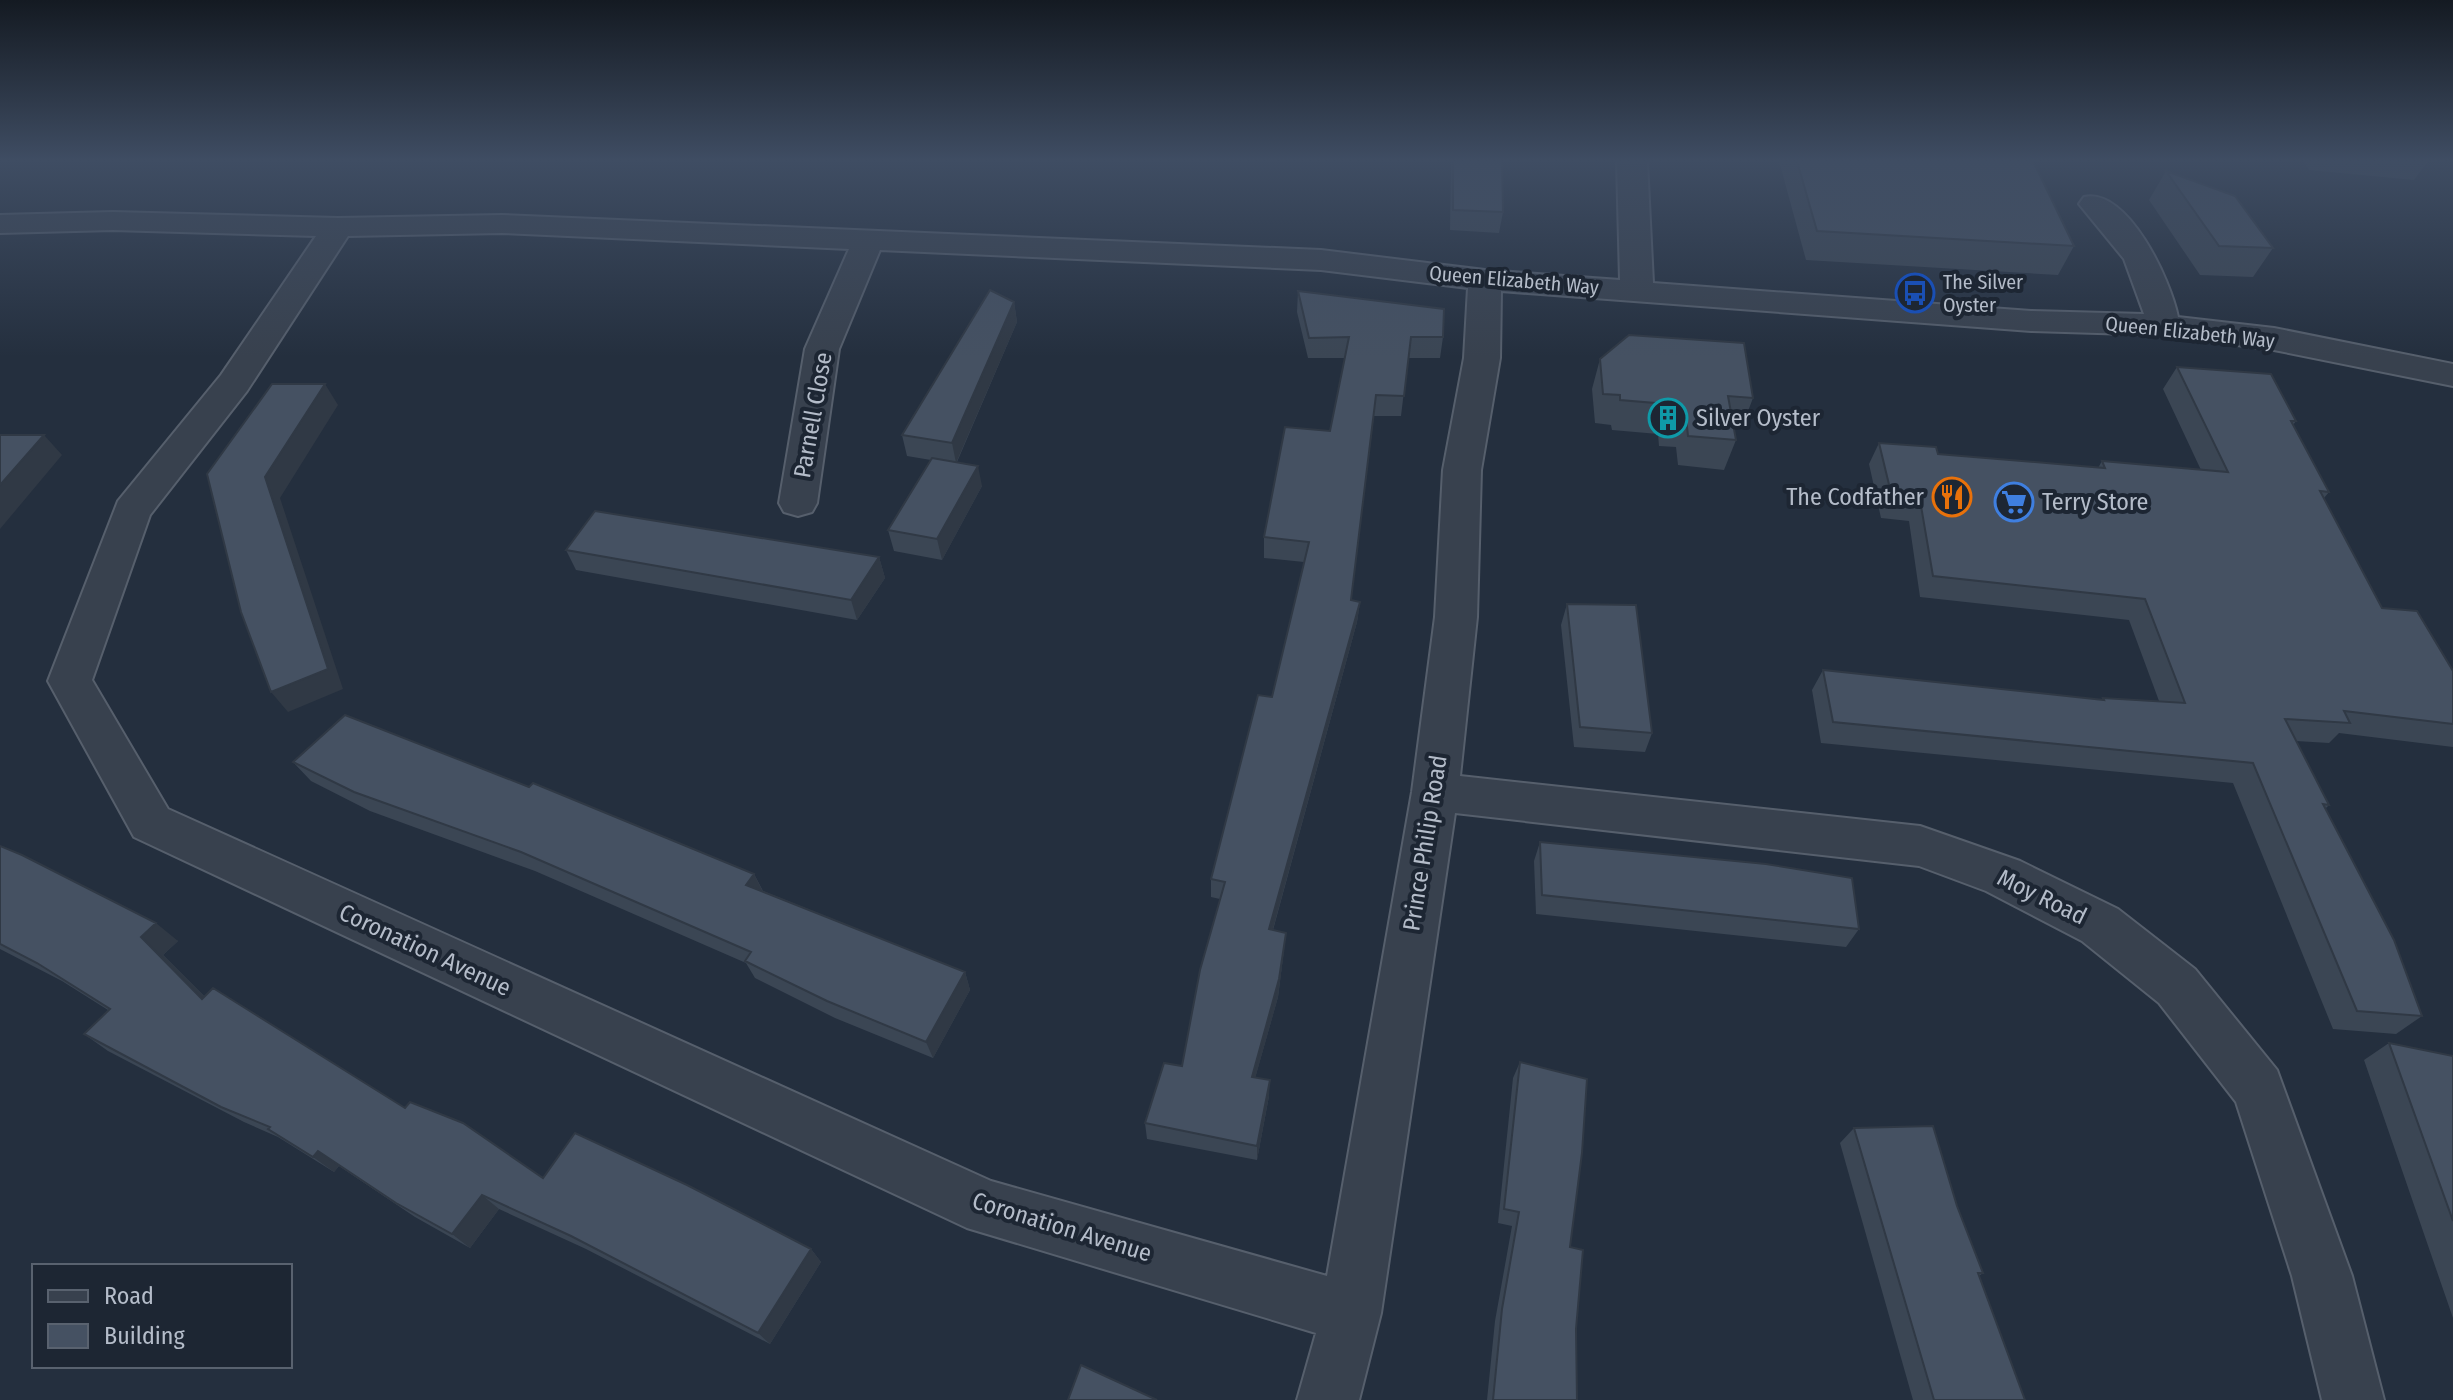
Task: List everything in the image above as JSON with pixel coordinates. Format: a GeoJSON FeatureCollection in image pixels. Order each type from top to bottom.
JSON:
{"type":"FeatureCollection","features":[{"type":"Feature","properties":{"kind":"street","name":"Queen Elizabeth Way"},"geometry":{"type":"LineString","coordinates":[[313,226],[374,226]]}},
{"type":"Feature","properties":{"kind":"street","name":"Queen Elizabeth Way"},"geometry":{"type":"LineString","coordinates":[[544,226],[1321,260],[1485,280],[1637,276],[2031,321],[2163,325],[2274,339],[2453,375]]}},
{"type":"Feature","properties":{"kind":"street"},"geometry":{"type":"LineString","coordinates":[[1635,226],[1637,276]]}},
{"type":"Feature","properties":{"kind":"street"},"geometry":{"type":"LineString","coordinates":[[2117,226],[2159,295],[2163,325]]}},
{"type":"Feature","properties":{"kind":"street","name":"Coronation Avenue"},"geometry":{"type":"LineString","coordinates":[[338,227],[234,383],[132,511],[70,681],[151,823],[987,1208],[1351,1313]]}},
{"type":"Feature","properties":{"kind":"street","name":"Parnell Close"},"geometry":{"type":"LineString","coordinates":[[798,503],[822,349],[869,239]]}},
{"type":"Feature","properties":{"kind":"street","name":"Prince Philip Road"},"geometry":{"type":"LineString","coordinates":[[1328,1400],[1351,1313],[1435,792],[1456,617],[1462,470],[1482,358],[1485,280]]}},
{"type":"Feature","properties":{"kind":"street","name":"Moy Road"},"geometry":{"type":"LineString","coordinates":[[1435,792],[1920,846],[2003,876],[2100,925],[2177,986],[2258,1088],[2322,1276],[2353,1400]]}},
{"type":"Feature","properties":{"kind":"building"},"geometry":{"type":"Polygon","coordinates":[[[1816,226],[2065,226],[2074,246],[1817,231],[1816,226]]]}},
{"type":"Feature","properties":{"kind":"building"},"geometry":{"type":"Polygon","coordinates":[[[2205,226],[2257,226],[2273,248],[2219,246],[2205,226]]]}},
{"type":"Feature","properties":{"kind":"building"},"geometry":{"type":"Polygon","coordinates":[[[990,290],[1014,302],[952,443],[902,435],[990,290]]]}},
{"type":"Feature","properties":{"kind":"building"},"geometry":{"type":"Polygon","coordinates":[[[1298,291],[1444,309],[1443,337],[1411,337],[1404,396],[1376,395],[1351,600],[1360,602],[1269,929],[1286,933],[1279,979],[1252,1077],[1270,1080],[1257,1146],[1145,1123],[1164,1063],[1182,1066],[1200,970],[1225,882],[1211,879],[1258,695],[1272,697],[1309,542],[1264,537],[1285,427],[1330,431],[1349,337],[1309,338],[1298,291]]]}},
{"type":"Feature","properties":{"kind":"building"},"geometry":{"type":"Polygon","coordinates":[[[1629,335],[1744,343],[1753,398],[1728,396],[1736,440],[1688,436],[1686,417],[1669,416],[1667,404],[1620,400],[1620,395],[1603,394],[1600,359],[1629,335]]]}},
{"type":"Feature","properties":{"kind":"building"},"geometry":{"type":"Polygon","coordinates":[[[2177,367],[2271,374],[2296,421],[2291,421],[2329,492],[2320,491],[2382,608],[2417,611],[2453,671],[2453,724],[2344,711],[2350,723],[2285,719],[2329,805],[2323,804],[2394,940],[2422,1016],[2357,1011],[2253,763],[1833,722],[1823,670],[2104,700],[2185,703],[2145,599],[1933,576],[1920,500],[1892,497],[1879,443],[1936,447],[1938,454],[2105,468],[2102,461],[2228,472],[2177,367]]]}},
{"type":"Feature","properties":{"kind":"building"},"geometry":{"type":"Polygon","coordinates":[[[272,384],[325,384],[265,477],[328,669],[271,692],[241,612],[207,474],[272,384]]]}},
{"type":"Feature","properties":{"kind":"building"},"geometry":{"type":"Polygon","coordinates":[[[0,435],[44,435],[0,485],[0,435]]]}},
{"type":"Feature","properties":{"kind":"building"},"geometry":{"type":"Polygon","coordinates":[[[932,458],[978,466],[937,539],[888,530],[932,458]]]}},
{"type":"Feature","properties":{"kind":"building"},"geometry":{"type":"Polygon","coordinates":[[[595,511],[879,557],[851,600],[566,550],[595,511]]]}},
{"type":"Feature","properties":{"kind":"building"},"geometry":{"type":"Polygon","coordinates":[[[1567,604],[1636,605],[1652,733],[1580,727],[1567,604]]]}},
{"type":"Feature","properties":{"kind":"building"},"geometry":{"type":"Polygon","coordinates":[[[345,715],[529,787],[533,783],[754,874],[746,885],[965,972],[926,1042],[827,1001],[745,961],[751,952],[521,852],[354,792],[293,762],[345,715]]]}},
{"type":"Feature","properties":{"kind":"building"},"geometry":{"type":"Polygon","coordinates":[[[1540,842],[1766,864],[1852,878],[1859,929],[1542,895],[1540,842]]]}},
{"type":"Feature","properties":{"kind":"building"},"geometry":{"type":"Polygon","coordinates":[[[0,846],[156,923],[141,937],[202,999],[213,988],[405,1108],[410,1102],[463,1123],[543,1178],[575,1133],[687,1185],[811,1249],[758,1333],[571,1236],[482,1195],[452,1234],[396,1203],[318,1151],[313,1157],[268,1129],[270,1127],[221,1107],[84,1034],[110,1009],[37,963],[0,944],[0,846]]]}},
{"type":"Feature","properties":{"kind":"building"},"geometry":{"type":"Polygon","coordinates":[[[2389,1043],[2453,1056],[2453,1221],[2389,1043]]]}},
{"type":"Feature","properties":{"kind":"building"},"geometry":{"type":"Polygon","coordinates":[[[1520,1062],[1587,1079],[1582,1153],[1570,1247],[1583,1250],[1576,1329],[1577,1400],[1493,1400],[1502,1309],[1519,1212],[1504,1209],[1520,1062]]]}},
{"type":"Feature","properties":{"kind":"building"},"geometry":{"type":"Polygon","coordinates":[[[1933,1126],[1957,1206],[1983,1273],[1978,1273],[2025,1400],[1934,1400],[1854,1128],[1933,1126]]]}},
{"type":"Feature","properties":{"kind":"building"},"geometry":{"type":"Polygon","coordinates":[[[1081,1365],[1157,1400],[1068,1400],[1081,1365]]]}},
{"type":"Feature","properties":{"kind":"place","name":"The Silver Oyster"},"geometry":{"type":"Point","coordinates":[1915,293]}},
{"type":"Feature","properties":{"kind":"place","name":"Silver Oyster"},"geometry":{"type":"Point","coordinates":[1668,418]}},
{"type":"Feature","properties":{"kind":"place","name":"The Codfather"},"geometry":{"type":"Point","coordinates":[1952,497]}},
{"type":"Feature","properties":{"kind":"place","name":"Terry Store"},"geometry":{"type":"Point","coordinates":[2014,502]}}]}
